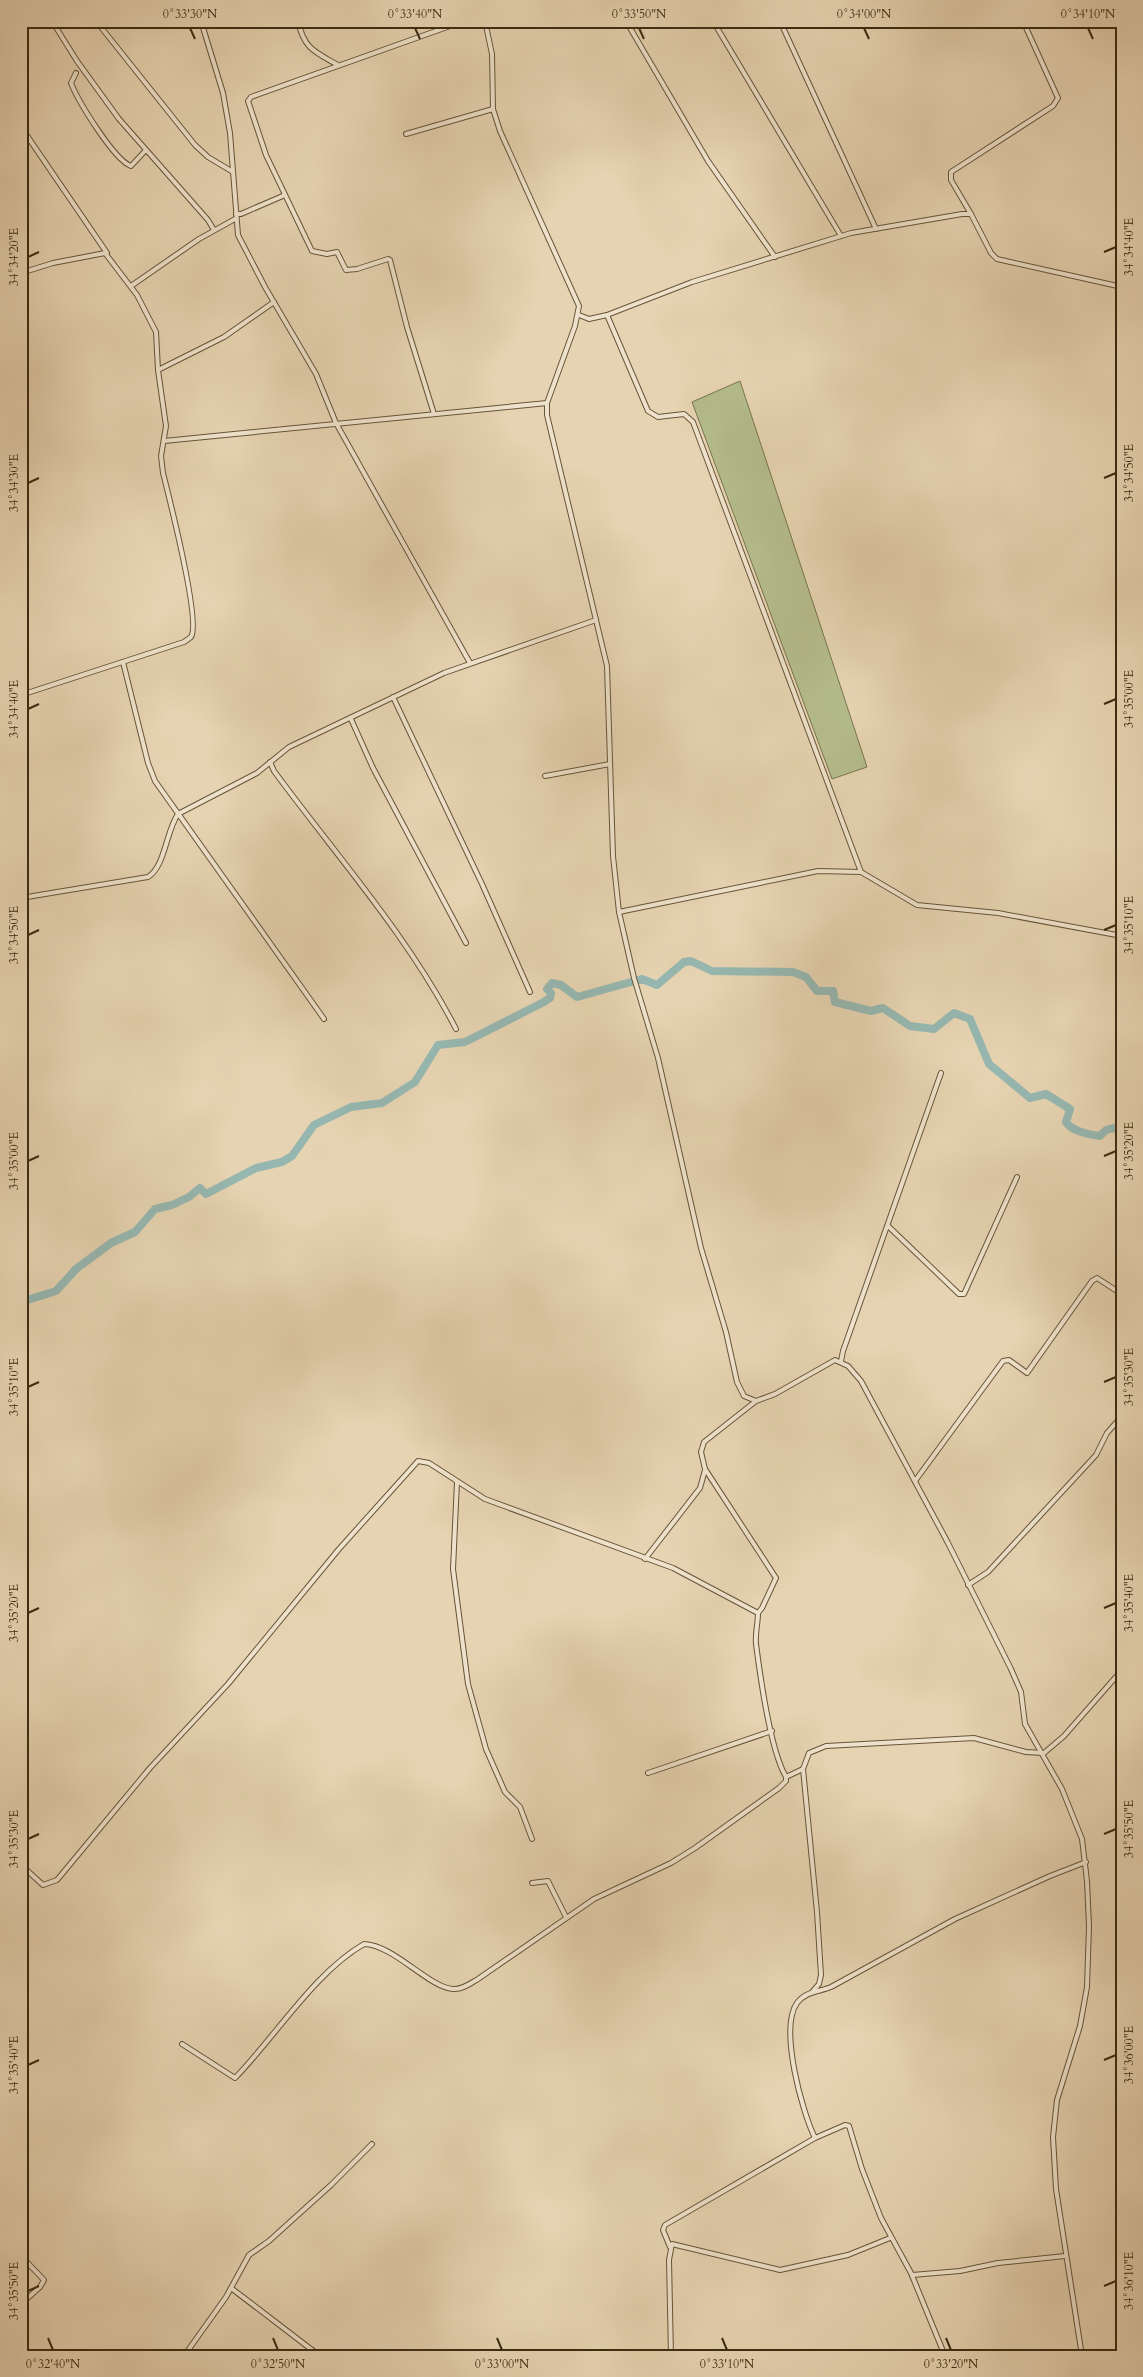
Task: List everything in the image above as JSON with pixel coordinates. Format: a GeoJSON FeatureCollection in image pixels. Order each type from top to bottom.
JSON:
{"type":"FeatureCollection","features":[{"type":"Feature","properties":{"kind":"street"},"geometry":{"type":"LineString","coordinates":[[52,21],[107,104],[145,151],[164,168],[208,220],[214,230]]}},
{"type":"Feature","properties":{"kind":"street"},"geometry":{"type":"LineString","coordinates":[[96,21],[195,145],[208,157],[233,172]]}},
{"type":"Feature","properties":{"kind":"street"},"geometry":{"type":"LineString","coordinates":[[201,21],[223,93],[233,172],[238,235],[316,374],[336,423],[470,663]]}},
{"type":"Feature","properties":{"kind":"street"},"geometry":{"type":"LineString","coordinates":[[298,21],[303,41],[308,48],[338,65]]}},
{"type":"Feature","properties":{"kind":"street"},"geometry":{"type":"LineString","coordinates":[[434,414],[407,327],[390,260],[388,258],[357,269],[346,270],[337,252],[327,254],[312,251],[266,155],[249,99],[338,65],[464,21]]}},
{"type":"Feature","properties":{"kind":"street"},"geometry":{"type":"LineString","coordinates":[[485,21],[492,54],[494,109],[500,131],[578,300],[578,315],[547,403],[549,428],[607,666],[613,856],[619,912],[636,986],[658,1058],[701,1248],[729,1341],[737,1382],[744,1396],[756,1401]]}},
{"type":"Feature","properties":{"kind":"street"},"geometry":{"type":"LineString","coordinates":[[626,21],[708,161],[775,257]]}},
{"type":"Feature","properties":{"kind":"street"},"geometry":{"type":"LineString","coordinates":[[713,21],[841,236]]}},
{"type":"Feature","properties":{"kind":"street"},"geometry":{"type":"LineString","coordinates":[[780,21],[876,229]]}},
{"type":"Feature","properties":{"kind":"street"},"geometry":{"type":"LineString","coordinates":[[1023,21],[1058,98],[1053,106],[951,172],[951,180],[991,253],[997,259],[1122,288]]}},
{"type":"Feature","properties":{"kind":"street"},"geometry":{"type":"LineString","coordinates":[[76,73],[71,83],[74,91],[119,158],[130,166],[145,151]]}},
{"type":"Feature","properties":{"kind":"street"},"geometry":{"type":"LineString","coordinates":[[406,134],[494,109]]}},
{"type":"Feature","properties":{"kind":"street"},"geometry":{"type":"LineString","coordinates":[[21,127],[131,286],[156,332],[158,370],[166,426],[162,456],[163,473],[188,586],[194,634],[184,642],[21,695]]}},
{"type":"Feature","properties":{"kind":"street"},"geometry":{"type":"LineString","coordinates":[[131,286],[235,216],[286,195]]}},
{"type":"Feature","properties":{"kind":"street"},"geometry":{"type":"LineString","coordinates":[[578,315],[589,319],[607,315],[692,282],[841,236],[970,214]]}},
{"type":"Feature","properties":{"kind":"street"},"geometry":{"type":"LineString","coordinates":[[21,273],[78,257],[101,253],[108,255]]}},
{"type":"Feature","properties":{"kind":"street"},"geometry":{"type":"LineString","coordinates":[[158,370],[224,337],[274,302]]}},
{"type":"Feature","properties":{"kind":"street"},"geometry":{"type":"LineString","coordinates":[[607,315],[648,412],[658,418],[684,414],[693,422],[861,872]]}},
{"type":"Feature","properties":{"kind":"street"},"geometry":{"type":"LineString","coordinates":[[164,441],[547,403]]}},
{"type":"Feature","properties":{"kind":"street"},"geometry":{"type":"LineString","coordinates":[[21,898],[148,877],[154,874],[158,867],[172,822],[178,814],[256,773],[289,747],[470,663],[596,620]]}},
{"type":"Feature","properties":{"kind":"street"},"geometry":{"type":"LineString","coordinates":[[123,662],[148,763],[155,781],[324,1019]]}},
{"type":"Feature","properties":{"kind":"street"},"geometry":{"type":"LineString","coordinates":[[393,698],[482,884],[530,992]]}},
{"type":"Feature","properties":{"kind":"street"},"geometry":{"type":"LineString","coordinates":[[351,719],[373,768],[466,944]]}},
{"type":"Feature","properties":{"kind":"street"},"geometry":{"type":"LineString","coordinates":[[270,762],[274,771],[320,835],[393,929],[445,1007],[456,1029]]}},
{"type":"Feature","properties":{"kind":"street"},"geometry":{"type":"LineString","coordinates":[[545,776],[610,764]]}},
{"type":"Feature","properties":{"kind":"street"},"geometry":{"type":"LineString","coordinates":[[619,912],[718,894],[818,871],[861,872],[917,904],[998,913],[1122,936]]}},
{"type":"Feature","properties":{"kind":"street"},"geometry":{"type":"LineString","coordinates":[[841,1361],[846,1342],[941,1073]]}},
{"type":"Feature","properties":{"kind":"street"},"geometry":{"type":"LineString","coordinates":[[888,1226],[959,1294],[964,1294],[1017,1177]]}},
{"type":"Feature","properties":{"kind":"street"},"geometry":{"type":"LineString","coordinates":[[915,1481],[1003,1361],[1009,1360],[1028,1373],[1092,1281],[1097,1278],[1117,1291]]}},
{"type":"Feature","properties":{"kind":"street"},"geometry":{"type":"LineString","coordinates":[[182,2044],[236,2078],[323,1978],[349,1954],[364,1944],[389,1953],[448,1988],[458,1989],[478,1979],[594,1899],[696,1848],[786,1781],[772,1731],[756,1644],[758,1613],[776,1578],[705,1469],[701,1456],[704,1442],[756,1401],[774,1394],[830,1361],[841,1361],[854,1372],[865,1386],[1016,1680],[1022,1700],[1025,1724],[1072,1811],[1082,1839],[1086,1862],[1090,1946],[1087,1987],[1080,2026],[1057,2100],[1054,2130],[1056,2189],[1082,2356]]}},
{"type":"Feature","properties":{"kind":"street"},"geometry":{"type":"LineString","coordinates":[[968,1585],[988,1572],[1096,1455],[1107,1432],[1122,1416]]}},
{"type":"Feature","properties":{"kind":"street"},"geometry":{"type":"LineString","coordinates":[[21,1865],[40,1884],[48,1884],[57,1880],[150,1768],[228,1684],[339,1549],[416,1462],[426,1462],[471,1492],[498,1505],[693,1578],[758,1613]]}},
{"type":"Feature","properties":{"kind":"street"},"geometry":{"type":"LineString","coordinates":[[646,1559],[700,1488],[705,1469]]}},
{"type":"Feature","properties":{"kind":"street"},"geometry":{"type":"LineString","coordinates":[[457,1482],[453,1570],[468,1684],[486,1748],[505,1792],[520,1807],[532,1839]]}},
{"type":"Feature","properties":{"kind":"street"},"geometry":{"type":"LineString","coordinates":[[815,2138],[804,2113],[798,2089],[792,2026],[796,2004],[820,1984],[821,1974],[818,1912],[803,1769],[809,1752],[826,1746],[974,1738],[1026,1752],[1040,1753],[1049,1750],[1064,1736],[1122,1670]]}},
{"type":"Feature","properties":{"kind":"street"},"geometry":{"type":"LineString","coordinates":[[648,1773],[772,1731]]}},
{"type":"Feature","properties":{"kind":"street"},"geometry":{"type":"LineString","coordinates":[[786,1777],[803,1769]]}},
{"type":"Feature","properties":{"kind":"street"},"geometry":{"type":"LineString","coordinates":[[813,1991],[831,1987],[955,1920],[1050,1876],[1086,1862]]}},
{"type":"Feature","properties":{"kind":"street"},"geometry":{"type":"LineString","coordinates":[[532,1883],[548,1881],[566,1917]]}},
{"type":"Feature","properties":{"kind":"street"},"geometry":{"type":"LineString","coordinates":[[671,2356],[670,2247],[663,2230],[665,2225],[815,2138],[848,2126],[864,2175],[890,2238],[912,2275],[945,2356]]}},
{"type":"Feature","properties":{"kind":"street"},"geometry":{"type":"LineString","coordinates":[[184,2356],[232,2288],[249,2256],[317,2198],[372,2144]]}},
{"type":"Feature","properties":{"kind":"street"},"geometry":{"type":"LineString","coordinates":[[670,2247],[675,2243],[780,2270],[848,2255],[890,2238]]}},
{"type":"Feature","properties":{"kind":"street"},"geometry":{"type":"LineString","coordinates":[[21,2256],[44,2280],[21,2304]]}},
{"type":"Feature","properties":{"kind":"street"},"geometry":{"type":"LineString","coordinates":[[912,2275],[960,2272],[998,2263],[1065,2256]]}},
{"type":"Feature","properties":{"kind":"street"},"geometry":{"type":"LineString","coordinates":[[232,2288],[320,2356]]}},
{"type":"Feature","properties":{"kind":"green space"},"geometry":{"type":"Polygon","coordinates":[[[740,381],[867,767],[832,779],[692,402],[740,381]]]}},
{"type":"Feature","properties":{"kind":"waterway"},"geometry":{"type":"LineString","coordinates":[[21,1302],[56,1291],[76,1269],[111,1243],[135,1232],[155,1209],[172,1205],[189,1197],[200,1188],[206,1194],[256,1168],[282,1162],[292,1156],[314,1125],[351,1107],[382,1103],[415,1082],[438,1045],[465,1042],[542,1003],[550,998],[551,993],[547,989],[552,983],[561,985],[577,997],[642,979],[657,985],[684,962],[691,961],[712,971],[793,972],[806,977],[817,991],[833,991],[835,1002],[871,1011],[883,1008],[910,1026],[934,1029],[954,1013],[970,1019],[989,1064],[1030,1098],[1046,1094],[1070,1109],[1066,1122],[1072,1128],[1081,1132],[1100,1136],[1106,1130],[1113,1128],[1122,1133]]}}]}
